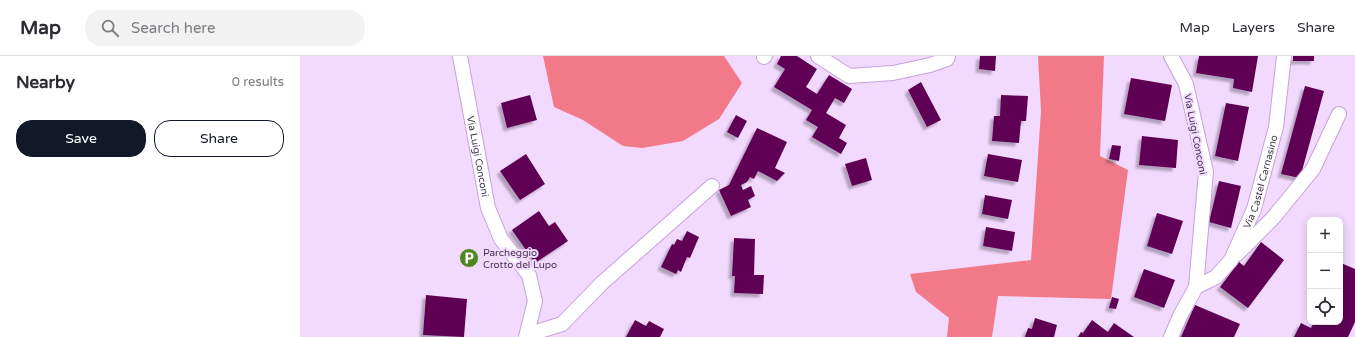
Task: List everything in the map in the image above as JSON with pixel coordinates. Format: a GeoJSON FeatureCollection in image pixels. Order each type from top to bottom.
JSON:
{"type":"FeatureCollection","features":[{"type":"Feature","properties":{"kind":"street","name":"Via Luigi Conconi"},"geometry":{"type":"LineString","coordinates":[[460,56],[488,208],[496,230],[529,275],[535,300],[526,336]]}},
{"type":"Feature","properties":{"kind":"street"},"geometry":{"type":"LineString","coordinates":[[818,56],[849,76],[893,73],[930,65],[947,59],[948,56]]}},
{"type":"Feature","properties":{"kind":"street","name":"Via Luigi Conconi"},"geometry":{"type":"LineString","coordinates":[[1171,56],[1186,84],[1206,172],[1196,287]]}},
{"type":"Feature","properties":{"kind":"street","name":"Via Castel Carnasino"},"geometry":{"type":"LineString","coordinates":[[1196,287],[1216,277],[1231,260],[1254,209],[1276,127],[1284,56]]}},
{"type":"Feature","properties":{"kind":"street"},"geometry":{"type":"LineString","coordinates":[[1231,260],[1273,218],[1313,169],[1339,114]]}},
{"type":"Feature","properties":{"kind":"street"},"geometry":{"type":"LineString","coordinates":[[526,336],[562,324],[602,283],[712,186]]}},
{"type":"Feature","properties":{"kind":"street"},"geometry":{"type":"LineString","coordinates":[[1171,337],[1180,316],[1196,287]]}},
{"type":"Feature","properties":{"kind":"shaded area"},"geometry":{"type":"Polygon","coordinates":[[[543,56],[724,56],[742,83],[719,119],[683,141],[642,148],[623,146],[583,120],[554,107],[543,56]]]}},
{"type":"Feature","properties":{"kind":"shaded area"},"geometry":{"type":"Polygon","coordinates":[[[1038,56],[1104,56],[1100,156],[1128,170],[1111,299],[998,296],[992,337],[947,337],[949,318],[916,292],[910,274],[1031,260],[1041,111],[1038,56]]]}},
{"type":"Feature","properties":{"kind":"building"},"geometry":{"type":"Polygon","coordinates":[[[781,56],[797,56],[817,69],[806,87],[817,94],[829,75],[852,89],[844,103],[835,98],[826,113],[846,125],[839,138],[847,143],[841,154],[812,137],[818,127],[806,120],[812,110],[774,87],[785,69],[777,64],[781,56]]]}},
{"type":"Feature","properties":{"kind":"building"},"geometry":{"type":"Polygon","coordinates":[[[980,56],[996,56],[995,71],[979,69],[980,56]]]}},
{"type":"Feature","properties":{"kind":"building"},"geometry":{"type":"Polygon","coordinates":[[[1199,56],[1258,56],[1252,92],[1233,88],[1234,79],[1196,73],[1199,56]]]}},
{"type":"Feature","properties":{"kind":"building"},"geometry":{"type":"Polygon","coordinates":[[[1293,56],[1314,56],[1314,61],[1293,61],[1293,56]]]}},
{"type":"Feature","properties":{"kind":"building"},"geometry":{"type":"Polygon","coordinates":[[[1131,78],[1172,85],[1165,121],[1124,114],[1131,78]]]}},
{"type":"Feature","properties":{"kind":"building"},"geometry":{"type":"Polygon","coordinates":[[[921,82],[941,120],[927,127],[908,90],[921,82]]]}},
{"type":"Feature","properties":{"kind":"building"},"geometry":{"type":"Polygon","coordinates":[[[1305,86],[1324,91],[1300,178],[1281,174],[1305,86]]]}},
{"type":"Feature","properties":{"kind":"building"},"geometry":{"type":"Polygon","coordinates":[[[530,95],[537,120],[507,128],[501,103],[530,95]]]}},
{"type":"Feature","properties":{"kind":"building"},"geometry":{"type":"Polygon","coordinates":[[[1001,95],[1028,96],[1026,121],[1021,121],[1019,143],[992,141],[994,116],[1000,116],[1001,95]]]}},
{"type":"Feature","properties":{"kind":"building"},"geometry":{"type":"Polygon","coordinates":[[[1226,103],[1249,107],[1238,161],[1215,156],[1226,103]]]}},
{"type":"Feature","properties":{"kind":"building"},"geometry":{"type":"Polygon","coordinates":[[[736,115],[747,121],[738,138],[727,132],[736,115]]]}},
{"type":"Feature","properties":{"kind":"building"},"geometry":{"type":"Polygon","coordinates":[[[757,128],[787,142],[775,168],[785,173],[777,181],[758,171],[754,179],[750,177],[747,182],[741,185],[743,190],[751,186],[755,196],[748,200],[751,207],[731,216],[719,190],[729,185],[757,128]]]}},
{"type":"Feature","properties":{"kind":"building"},"geometry":{"type":"Polygon","coordinates":[[[1142,136],[1178,140],[1176,168],[1139,165],[1142,136]]]}},
{"type":"Feature","properties":{"kind":"building"},"geometry":{"type":"Polygon","coordinates":[[[1112,145],[1121,146],[1119,161],[1109,159],[1112,145]]]}},
{"type":"Feature","properties":{"kind":"building"},"geometry":{"type":"Polygon","coordinates":[[[526,154],[545,184],[520,200],[500,171],[526,154]]]}},
{"type":"Feature","properties":{"kind":"building"},"geometry":{"type":"Polygon","coordinates":[[[988,154],[1022,160],[1018,182],[984,176],[988,154]]]}},
{"type":"Feature","properties":{"kind":"building"},"geometry":{"type":"Polygon","coordinates":[[[866,158],[872,180],[852,186],[845,164],[866,158]]]}},
{"type":"Feature","properties":{"kind":"building"},"geometry":{"type":"Polygon","coordinates":[[[1219,181],[1241,186],[1231,228],[1209,222],[1219,181]]]}},
{"type":"Feature","properties":{"kind":"building"},"geometry":{"type":"Polygon","coordinates":[[[985,195],[1012,200],[1008,219],[982,214],[985,195]]]}},
{"type":"Feature","properties":{"kind":"building"},"geometry":{"type":"Polygon","coordinates":[[[539,211],[549,226],[555,222],[568,241],[535,263],[512,230],[539,211]]]}},
{"type":"Feature","properties":{"kind":"building"},"geometry":{"type":"Polygon","coordinates":[[[1157,213],[1183,221],[1172,254],[1147,246],[1157,213]]]}},
{"type":"Feature","properties":{"kind":"building"},"geometry":{"type":"Polygon","coordinates":[[[986,227],[1015,232],[1012,251],[983,246],[986,227]]]}},
{"type":"Feature","properties":{"kind":"building"},"geometry":{"type":"Polygon","coordinates":[[[687,231],[699,237],[690,258],[687,257],[681,272],[678,270],[676,274],[661,267],[672,244],[674,245],[677,239],[682,241],[687,231]]]}},
{"type":"Feature","properties":{"kind":"building"},"geometry":{"type":"Polygon","coordinates":[[[734,238],[755,239],[754,275],[764,275],[763,294],[734,293],[735,276],[732,276],[734,238]]]}},
{"type":"Feature","properties":{"kind":"building"},"geometry":{"type":"Polygon","coordinates":[[[1261,242],[1284,260],[1248,308],[1220,287],[1239,262],[1244,266],[1261,242]]]}},
{"type":"Feature","properties":{"kind":"building"},"geometry":{"type":"Polygon","coordinates":[[[1343,264],[1355,269],[1355,322],[1348,337],[1294,337],[1301,323],[1311,328],[1312,325],[1343,325],[1343,264]]]}},
{"type":"Feature","properties":{"kind":"building"},"geometry":{"type":"Polygon","coordinates":[[[1144,269],[1175,280],[1164,308],[1134,297],[1144,269]]]}},
{"type":"Feature","properties":{"kind":"building"},"geometry":{"type":"Polygon","coordinates":[[[426,295],[467,299],[464,337],[423,335],[426,295]]]}},
{"type":"Feature","properties":{"kind":"building"},"geometry":{"type":"Polygon","coordinates":[[[1112,297],[1119,299],[1116,309],[1109,308],[1112,297]]]}},
{"type":"Feature","properties":{"kind":"building"},"geometry":{"type":"Polygon","coordinates":[[[1195,305],[1240,324],[1234,337],[1181,337],[1195,305]]]}},
{"type":"Feature","properties":{"kind":"building"},"geometry":{"type":"Polygon","coordinates":[[[1035,318],[1057,325],[1054,337],[1025,337],[1028,328],[1032,329],[1035,318]]]}},
{"type":"Feature","properties":{"kind":"building"},"geometry":{"type":"Polygon","coordinates":[[[635,320],[646,326],[649,321],[664,329],[660,337],[626,337],[635,320]]]}},
{"type":"Feature","properties":{"kind":"building"},"geometry":{"type":"Polygon","coordinates":[[[1092,320],[1108,332],[1114,323],[1134,337],[1078,337],[1081,332],[1083,333],[1092,320]]]}},
{"type":"Feature","properties":{"kind":"place","name":"Parcheggio Crotto del Lupo"},"geometry":{"type":"Point","coordinates":[469,258]}}]}
